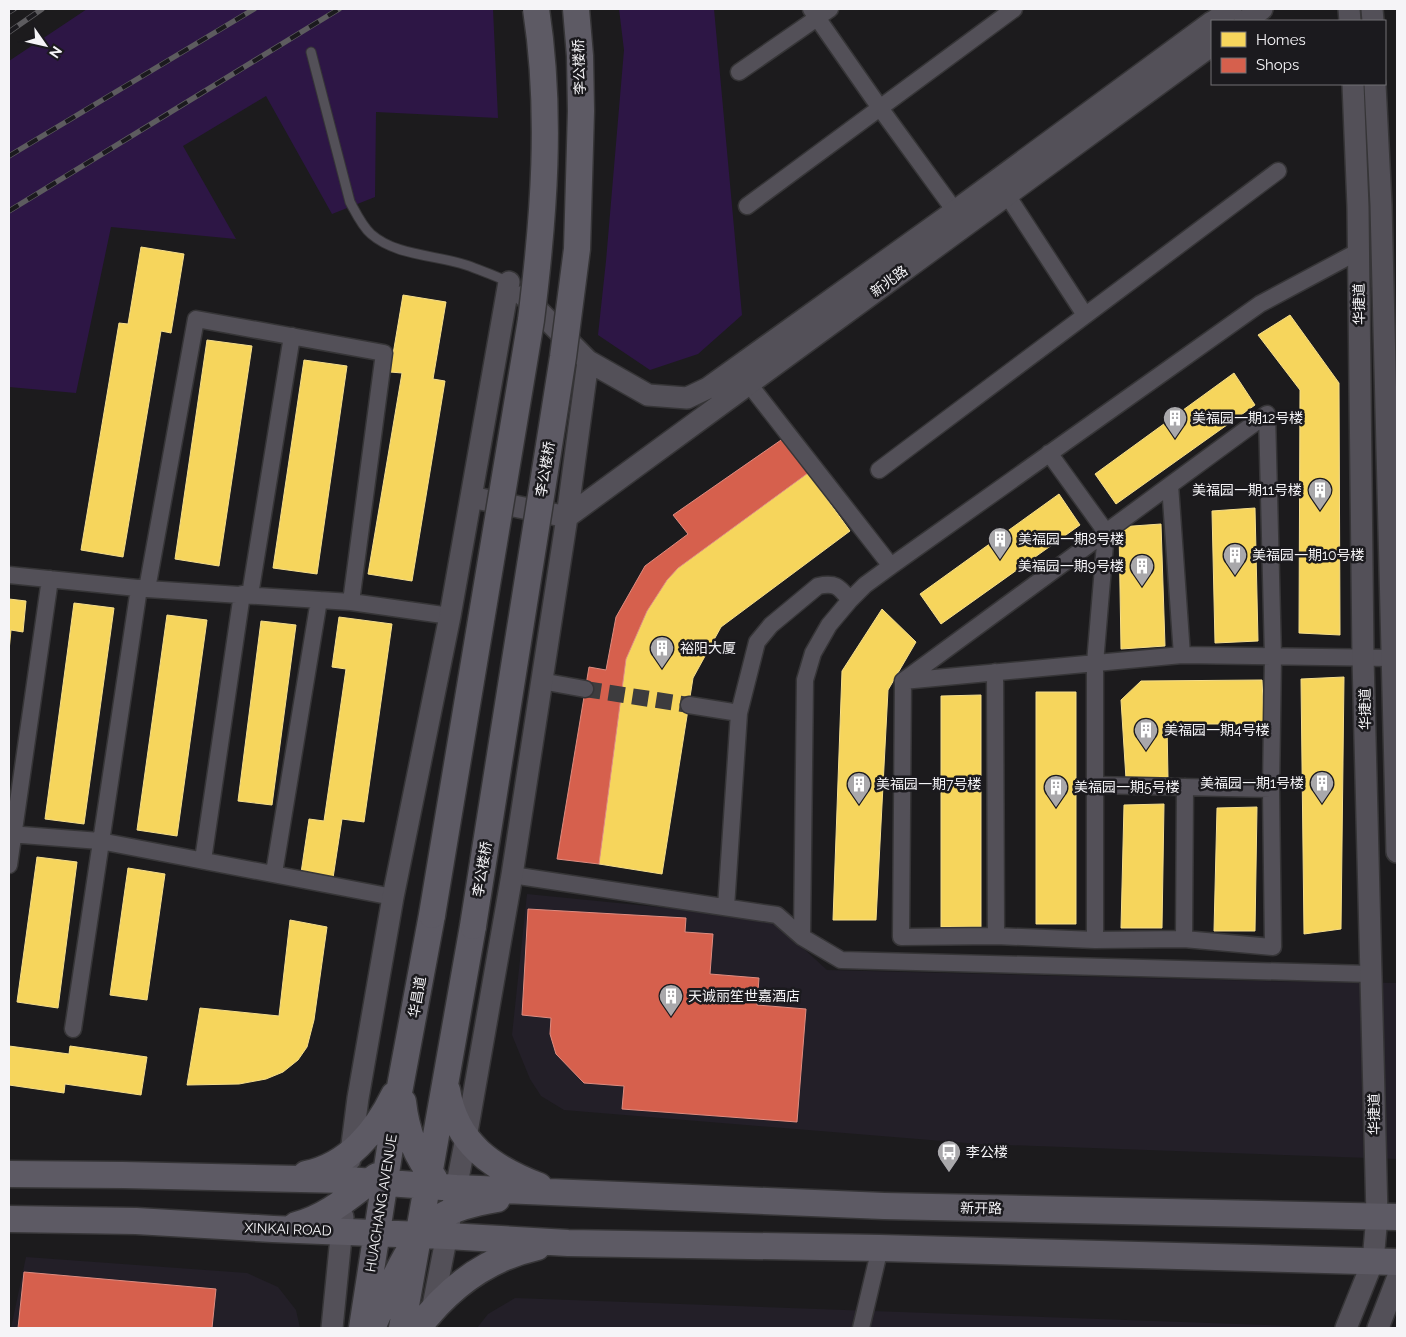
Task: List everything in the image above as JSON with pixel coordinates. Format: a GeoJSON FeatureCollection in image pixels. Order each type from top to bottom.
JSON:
{"type":"FeatureCollection","features":[{"type":"Feature","properties":{"kind":"main road","name":"华昌道"},"geometry":{"type":"LineString","coordinates":[[402,1079],[432,915],[531,320],[545,183],[546,131],[544,76],[536,9]]}},
{"type":"Feature","properties":{"kind":"main road","name":"李公楼桥"},"geometry":{"type":"LineString","coordinates":[[446,1085],[563,357],[577,249],[581,111],[580,56],[576,9]]}},
{"type":"Feature","properties":{"kind":"main road"},"geometry":{"type":"LineString","coordinates":[[279,1178],[308,1174],[324,1169],[351,1153],[362,1143],[382,1116],[402,1079]]}},
{"type":"Feature","properties":{"kind":"main road"},"geometry":{"type":"LineString","coordinates":[[402,1079],[404,1114],[412,1140],[446,1199],[484,1219],[515,1231],[568,1243]]}},
{"type":"Feature","properties":{"kind":"main road","name":"HUACHANG AVENUE"},"geometry":{"type":"LineString","coordinates":[[362,1328],[376,1233],[367,1182],[402,1079]]}},
{"type":"Feature","properties":{"kind":"main road"},"geometry":{"type":"LineString","coordinates":[[446,1085],[451,1111],[466,1138],[482,1155],[510,1175],[540,1187],[565,1193]]}},
{"type":"Feature","properties":{"kind":"main road"},"geometry":{"type":"LineString","coordinates":[[273,1229],[318,1218],[367,1182],[412,1140],[434,1109],[446,1085]]}},
{"type":"Feature","properties":{"kind":"main road"},"geometry":{"type":"LineString","coordinates":[[372,1328],[418,1235],[446,1199],[446,1085]]}},
{"type":"Feature","properties":{"kind":"main road","name":"XINKAI ROAD"},"geometry":{"type":"LineString","coordinates":[[9,1174],[279,1178],[367,1182],[446,1199],[565,1193]]}},
{"type":"Feature","properties":{"kind":"main road","name":"新开路"},"geometry":{"type":"LineString","coordinates":[[565,1193],[884,1206],[1387,1216]]}},
{"type":"Feature","properties":{"kind":"main road","name":"XINKAI ROAD"},"geometry":{"type":"LineString","coordinates":[[9,1219],[136,1221],[418,1235],[446,1199]]}},
{"type":"Feature","properties":{"kind":"main road"},"geometry":{"type":"LineString","coordinates":[[402,1328],[418,1235]]}},
{"type":"Feature","properties":{"kind":"main road"},"geometry":{"type":"LineString","coordinates":[[426,1322],[465,1279],[494,1262],[521,1251],[568,1243],[880,1248],[1385,1262]]}},
{"type":"Feature","properties":{"kind":"street"},"geometry":{"type":"LineString","coordinates":[[747,206],[1014,9]]}},
{"type":"Feature","properties":{"kind":"street","name":"新兆路"},"geometry":{"type":"LineString","coordinates":[[1216,20],[1231,9]]}},
{"type":"Feature","properties":{"kind":"street"},"geometry":{"type":"LineString","coordinates":[[1246,20],[1262,9]]}},
{"type":"Feature","properties":{"kind":"street"},"geometry":{"type":"LineString","coordinates":[[739,72],[820,12],[880,108],[955,210]]}},
{"type":"Feature","properties":{"kind":"street","name":"新兆路"},"geometry":{"type":"LineString","coordinates":[[510,282],[588,361],[648,395],[688,398],[708,388],[1211,23]]}},
{"type":"Feature","properties":{"kind":"street","name":"新兆路"},"geometry":{"type":"LineString","coordinates":[[567,517],[1211,46]]}},
{"type":"Feature","properties":{"kind":"street","name":"华捷道"},"geometry":{"type":"LineString","coordinates":[[1346,1328],[1385,1262],[1387,1216],[1371,974],[1363,658],[1359,250],[1353,85]]}},
{"type":"Feature","properties":{"kind":"street","name":"华捷道"},"geometry":{"type":"LineString","coordinates":[[1375,85],[1389,204],[1394,635],[1392,658],[1397,852]]}},
{"type":"Feature","properties":{"kind":"street"},"geometry":{"type":"LineString","coordinates":[[879,470],[1278,171]]}},
{"type":"Feature","properties":{"kind":"street"},"geometry":{"type":"LineString","coordinates":[[1008,195],[1085,315]]}},
{"type":"Feature","properties":{"kind":"street"},"geometry":{"type":"LineString","coordinates":[[1358,207],[1389,204]]}},
{"type":"Feature","properties":{"kind":"street"},"geometry":{"type":"LineString","coordinates":[[802,937],[806,680],[813,652],[829,625],[865,585],[1260,304],[1359,250]]}},
{"type":"Feature","properties":{"kind":"street"},"geometry":{"type":"LineString","coordinates":[[332,1328],[341,1231],[367,1182],[351,1153],[358,1098],[393,897],[450,616],[510,282]]}},
{"type":"Feature","properties":{"kind":"street"},"geometry":{"type":"LineString","coordinates":[[73,1030],[100,841],[143,589],[196,319],[384,353],[351,602]]}},
{"type":"Feature","properties":{"kind":"street"},"geometry":{"type":"LineString","coordinates":[[202,860],[292,336]]}},
{"type":"Feature","properties":{"kind":"street"},"geometry":{"type":"LineString","coordinates":[[426,1322],[446,1199],[466,1138],[512,875],[540,681],[567,517],[588,361]]}},
{"type":"Feature","properties":{"kind":"street"},"geometry":{"type":"LineString","coordinates":[[748,384],[891,566]]}},
{"type":"Feature","properties":{"kind":"street"},"geometry":{"type":"LineString","coordinates":[[1267,414],[1273,656],[1271,789],[1273,947],[1184,939],[1095,940],[996,936],[901,937],[903,681],[1267,414]]}},
{"type":"Feature","properties":{"kind":"street"},"geometry":{"type":"LineString","coordinates":[[1050,453],[1106,532],[1096,663],[1094,785],[1095,940]]}},
{"type":"Feature","properties":{"kind":"street"},"geometry":{"type":"LineString","coordinates":[[1170,485],[1182,655]]}},
{"type":"Feature","properties":{"kind":"street"},"geometry":{"type":"LineString","coordinates":[[471,497],[567,517]]}},
{"type":"Feature","properties":{"kind":"street"},"geometry":{"type":"LineString","coordinates":[[9,575],[143,589],[351,602],[450,616]]}},
{"type":"Feature","properties":{"kind":"street"},"geometry":{"type":"LineString","coordinates":[[9,865],[11,834],[50,579]]}},
{"type":"Feature","properties":{"kind":"street"},"geometry":{"type":"LineString","coordinates":[[726,907],[739,713],[757,642],[771,625],[818,586],[835,585],[850,600]]}},
{"type":"Feature","properties":{"kind":"street"},"geometry":{"type":"LineString","coordinates":[[274,873],[319,600]]}},
{"type":"Feature","properties":{"kind":"street"},"geometry":{"type":"LineString","coordinates":[[903,681],[1182,655],[1392,658]]}},
{"type":"Feature","properties":{"kind":"street"},"geometry":{"type":"LineString","coordinates":[[995,672],[996,936]]}},
{"type":"Feature","properties":{"kind":"street"},"geometry":{"type":"LineString","coordinates":[[540,681],[585,688]]}},
{"type":"Feature","properties":{"kind":"street"},"geometry":{"type":"LineString","coordinates":[[689,705],[739,713]]}},
{"type":"Feature","properties":{"kind":"street"},"geometry":{"type":"LineString","coordinates":[[1094,785],[1271,789]]}},
{"type":"Feature","properties":{"kind":"street"},"geometry":{"type":"LineString","coordinates":[[1184,787],[1184,939]]}},
{"type":"Feature","properties":{"kind":"street"},"geometry":{"type":"LineString","coordinates":[[11,834],[100,841],[393,897]]}},
{"type":"Feature","properties":{"kind":"street"},"geometry":{"type":"LineString","coordinates":[[512,875],[777,915],[802,937],[841,960],[1371,974]]}},
{"type":"Feature","properties":{"kind":"street"},"geometry":{"type":"LineString","coordinates":[[861,1328],[880,1248]]}},
{"type":"Feature","properties":{"kind":"street"},"geometry":{"type":"LineString","coordinates":[[1378,1328],[1397,1279]]}},
{"type":"Feature","properties":{"kind":"lane"},"geometry":{"type":"LineString","coordinates":[[311,52],[350,202],[370,234],[384,243],[399,249],[466,265],[510,282]]}},
{"type":"Feature","properties":{"kind":"shaded area"},"geometry":{"type":"Polygon","coordinates":[[[87,9],[493,9],[498,118],[376,112],[375,197],[332,214],[266,96],[183,146],[236,239],[111,227],[76,393],[9,387],[9,61],[87,9]]]}},
{"type":"Feature","properties":{"kind":"shaded area"},"geometry":{"type":"Polygon","coordinates":[[[619,9],[714,9],[742,315],[698,354],[650,370],[598,335],[624,50],[619,9]]]}},
{"type":"Feature","properties":{"kind":"shaded area"},"geometry":{"type":"Polygon","coordinates":[[[527,894],[770,918],[827,970],[1397,983],[1397,1159],[979,1144],[564,1110],[541,1096],[530,1079],[512,1035],[527,894]]]}},
{"type":"Feature","properties":{"kind":"shaded area"},"geometry":{"type":"Polygon","coordinates":[[[26,1257],[247,1273],[278,1287],[296,1310],[300,1328],[11,1328],[26,1257]]]}},
{"type":"Feature","properties":{"kind":"shaded area"},"geometry":{"type":"Polygon","coordinates":[[[515,1298],[1290,1326],[1290,1328],[477,1328],[488,1314],[515,1298]]]}},
{"type":"Feature","properties":{"kind":"building: Homes"},"geometry":{"type":"Polygon","coordinates":[[[141,247],[184,254],[171,333],[161,331],[123,557],[81,550],[119,323],[128,324],[141,247]]]}},
{"type":"Feature","properties":{"kind":"building: Homes"},"geometry":{"type":"Polygon","coordinates":[[[403,295],[446,302],[433,379],[445,381],[412,581],[368,574],[402,373],[390,372],[403,295]]]}},
{"type":"Feature","properties":{"kind":"building: Homes","name":"美福园一期11号楼"},"geometry":{"type":"Polygon","coordinates":[[[1290,315],[1339,383],[1340,635],[1299,633],[1300,390],[1258,335],[1290,315]]]}},
{"type":"Feature","properties":{"kind":"building: Homes"},"geometry":{"type":"Polygon","coordinates":[[[207,340],[252,346],[219,566],[175,559],[207,340]]]}},
{"type":"Feature","properties":{"kind":"building: Homes"},"geometry":{"type":"Polygon","coordinates":[[[304,360],[347,366],[317,574],[273,568],[304,360]]]}},
{"type":"Feature","properties":{"kind":"building: Homes","name":"美福园一期12号楼"},"geometry":{"type":"Polygon","coordinates":[[[1234,373],[1255,405],[1116,504],[1095,474],[1234,373]]]}},
{"type":"Feature","properties":{"kind":"building: Homes","name":"裕阳大厦"},"geometry":{"type":"Polygon","coordinates":[[[808,473],[850,531],[721,627],[693,678],[662,874],[599,864],[626,659],[647,611],[667,580],[678,568],[808,473]]]}},
{"type":"Feature","properties":{"kind":"building: Homes","name":"美福园一期8号楼"},"geometry":{"type":"Polygon","coordinates":[[[1059,494],[1080,525],[941,624],[920,594],[1059,494]]]}},
{"type":"Feature","properties":{"kind":"building: Homes","name":"美福园一期10号楼"},"geometry":{"type":"Polygon","coordinates":[[[1255,508],[1258,641],[1215,643],[1212,511],[1255,508]]]}},
{"type":"Feature","properties":{"kind":"building: Homes","name":"美福园一期9号楼"},"geometry":{"type":"Polygon","coordinates":[[[1161,524],[1165,646],[1121,649],[1119,527],[1161,524]]]}},
{"type":"Feature","properties":{"kind":"building: Homes"},"geometry":{"type":"Polygon","coordinates":[[[9,599],[26,601],[23,632],[11,630],[9,651],[9,599]]]}},
{"type":"Feature","properties":{"kind":"building: Homes"},"geometry":{"type":"Polygon","coordinates":[[[74,603],[114,608],[84,824],[45,819],[74,603]]]}},
{"type":"Feature","properties":{"kind":"building: Homes","name":"美福园一期7号楼"},"geometry":{"type":"Polygon","coordinates":[[[882,609],[916,642],[888,690],[876,920],[833,920],[842,671],[882,609]]]}},
{"type":"Feature","properties":{"kind":"building: Homes"},"geometry":{"type":"Polygon","coordinates":[[[167,615],[207,620],[177,836],[137,830],[167,615]]]}},
{"type":"Feature","properties":{"kind":"building: Homes"},"geometry":{"type":"Polygon","coordinates":[[[339,617],[392,624],[364,822],[342,819],[333,878],[301,873],[309,819],[324,821],[346,669],[332,667],[339,617]]]}},
{"type":"Feature","properties":{"kind":"building: Homes"},"geometry":{"type":"Polygon","coordinates":[[[261,621],[296,625],[272,805],[238,801],[261,621]]]}},
{"type":"Feature","properties":{"kind":"building: Homes","name":"美福园一期1号楼"},"geometry":{"type":"Polygon","coordinates":[[[1344,677],[1341,929],[1304,934],[1301,679],[1344,677]]]}},
{"type":"Feature","properties":{"kind":"building: Homes","name":"美福园一期4号楼"},"geometry":{"type":"Polygon","coordinates":[[[1262,680],[1264,724],[1167,724],[1168,778],[1126,779],[1121,700],[1141,681],[1262,680]]]}},
{"type":"Feature","properties":{"kind":"building: Homes","name":"美福园一期5号楼"},"geometry":{"type":"Polygon","coordinates":[[[1036,692],[1076,692],[1076,924],[1036,924],[1036,692]]]}},
{"type":"Feature","properties":{"kind":"building: Homes"},"geometry":{"type":"Polygon","coordinates":[[[981,695],[981,927],[941,927],[941,696],[981,695]]]}},
{"type":"Feature","properties":{"kind":"building: Homes","name":"美福园一期5号楼"},"geometry":{"type":"Polygon","coordinates":[[[1164,804],[1162,928],[1121,928],[1124,805],[1164,804]]]}},
{"type":"Feature","properties":{"kind":"building: Homes","name":"美福园一期5号楼"},"geometry":{"type":"Polygon","coordinates":[[[1257,807],[1255,931],[1214,931],[1217,808],[1257,807]]]}},
{"type":"Feature","properties":{"kind":"building: Homes"},"geometry":{"type":"Polygon","coordinates":[[[37,857],[77,862],[58,1008],[17,1002],[37,857]]]}},
{"type":"Feature","properties":{"kind":"building: Homes"},"geometry":{"type":"Polygon","coordinates":[[[128,868],[165,874],[147,1000],[110,995],[128,868]]]}},
{"type":"Feature","properties":{"kind":"building: Homes"},"geometry":{"type":"Polygon","coordinates":[[[290,920],[327,927],[314,1020],[307,1047],[298,1060],[283,1072],[266,1079],[239,1084],[187,1085],[200,1008],[279,1016],[290,920]]]}},
{"type":"Feature","properties":{"kind":"building: Homes"},"geometry":{"type":"Polygon","coordinates":[[[9,1046],[69,1054],[70,1046],[147,1057],[141,1095],[65,1084],[64,1093],[9,1085],[9,1046]]]}},
{"type":"Feature","properties":{"kind":"building: Shops"},"geometry":{"type":"Polygon","coordinates":[[[784,438],[808,473],[678,568],[667,580],[647,611],[626,659],[599,864],[557,859],[589,667],[606,670],[616,617],[645,566],[688,534],[673,515],[784,438]]]}},
{"type":"Feature","properties":{"kind":"building: Shops","name":"天诚丽笙世嘉酒店"},"geometry":{"type":"Polygon","coordinates":[[[528,909],[686,918],[685,932],[713,934],[710,974],[759,978],[757,1005],[806,1009],[797,1122],[622,1109],[624,1086],[584,1083],[556,1054],[550,1034],[551,1018],[522,1015],[528,909]]]}},
{"type":"Feature","properties":{"kind":"building: Shops"},"geometry":{"type":"Polygon","coordinates":[[[24,1272],[216,1289],[212,1328],[18,1328],[24,1272]]]}},
{"type":"Feature","properties":{"kind":"tunnel"},"geometry":{"type":"LineString","coordinates":[[585,689],[689,705]]}},
{"type":"Feature","properties":{"kind":"railway"},"geometry":{"type":"LineString","coordinates":[[9,12],[14,9]]}},
{"type":"Feature","properties":{"kind":"railway"},"geometry":{"type":"LineString","coordinates":[[9,32],[42,9]]}},
{"type":"Feature","properties":{"kind":"railway"},"geometry":{"type":"LineString","coordinates":[[9,156],[254,9]]}},
{"type":"Feature","properties":{"kind":"railway"},"geometry":{"type":"LineString","coordinates":[[9,211],[339,9]]}},
{"type":"Feature","properties":{"kind":"place","name":"美福园一期12号楼"},"geometry":{"type":"Point","coordinates":[1175,439]}},
{"type":"Feature","properties":{"kind":"place","name":"美福园一期11号楼"},"geometry":{"type":"Point","coordinates":[1320,511]}},
{"type":"Feature","properties":{"kind":"place","name":"美福园一期8号楼"},"geometry":{"type":"Point","coordinates":[1000,560]}},
{"type":"Feature","properties":{"kind":"place","name":"美福园一期10号楼"},"geometry":{"type":"Point","coordinates":[1235,576]}},
{"type":"Feature","properties":{"kind":"place","name":"美福园一期9号楼"},"geometry":{"type":"Point","coordinates":[1142,587]}},
{"type":"Feature","properties":{"kind":"place","name":"裕阳大厦"},"geometry":{"type":"Point","coordinates":[662,669]}},
{"type":"Feature","properties":{"kind":"place","name":"美福园一期4号楼"},"geometry":{"type":"Point","coordinates":[1146,751]}},
{"type":"Feature","properties":{"kind":"place","name":"美福园一期1号楼"},"geometry":{"type":"Point","coordinates":[1322,804]}},
{"type":"Feature","properties":{"kind":"place","name":"美福园一期7号楼"},"geometry":{"type":"Point","coordinates":[859,805]}},
{"type":"Feature","properties":{"kind":"place","name":"美福园一期5号楼"},"geometry":{"type":"Point","coordinates":[1056,808]}},
{"type":"Feature","properties":{"kind":"place","name":"天诚丽笙世嘉酒店"},"geometry":{"type":"Point","coordinates":[671,1017]}},
{"type":"Feature","properties":{"kind":"place","name":"李公楼"},"geometry":{"type":"Point","coordinates":[949,1173]}}]}
